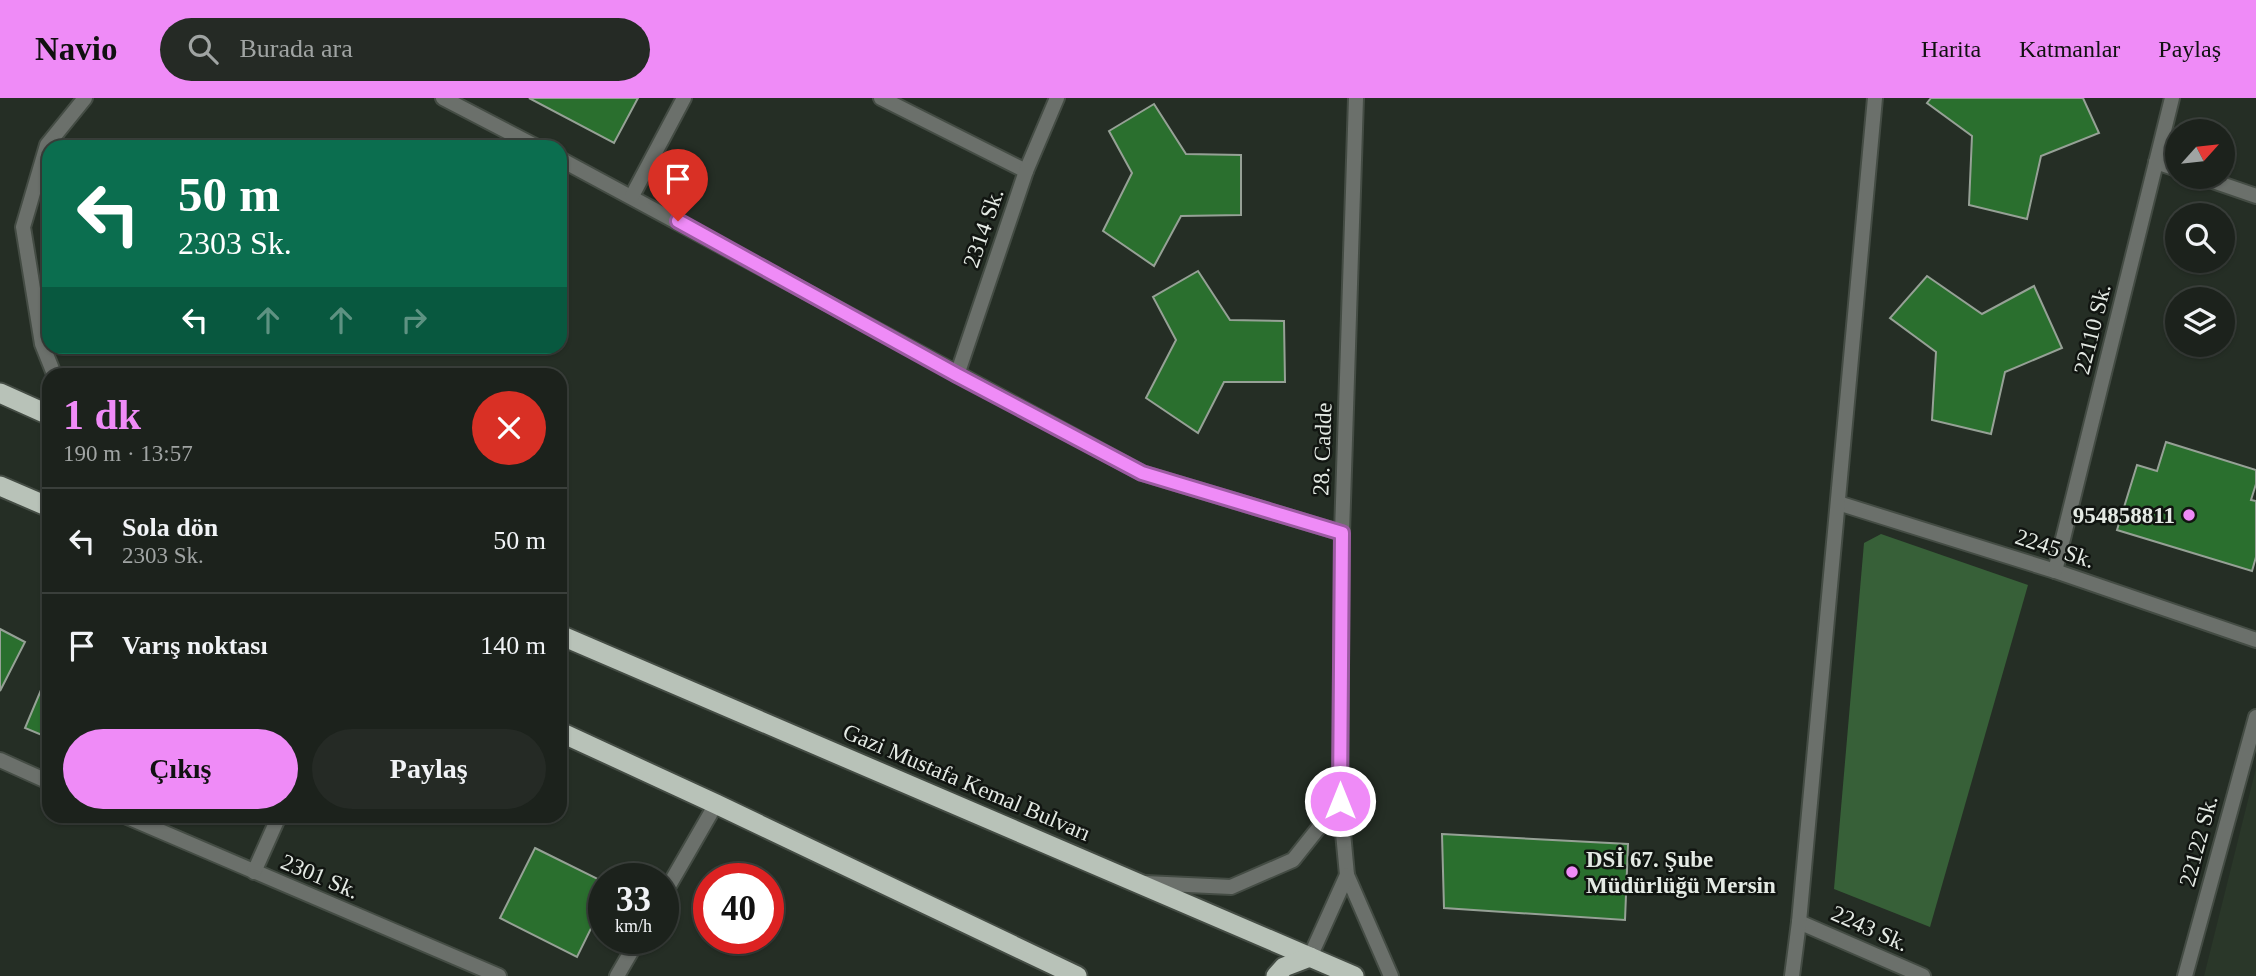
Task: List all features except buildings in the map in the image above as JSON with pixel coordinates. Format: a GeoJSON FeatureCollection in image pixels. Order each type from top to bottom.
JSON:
{"type":"FeatureCollection","features":[{"type":"Feature","properties":{"kind":"highway"},"geometry":{"type":"LineString","coordinates":[[0,393],[42,412]]}},
{"type":"Feature","properties":{"kind":"highway"},"geometry":{"type":"LineString","coordinates":[[0,486],[42,504]]}},
{"type":"Feature","properties":{"kind":"highway","name":"Gazi Mustafa Kemal Bulvarı"},"geometry":{"type":"LineString","coordinates":[[567,638],[1354,976]]}},
{"type":"Feature","properties":{"kind":"highway"},"geometry":{"type":"LineString","coordinates":[[567,735],[1077,976]]}},
{"type":"Feature","properties":{"kind":"highway"},"geometry":{"type":"LineString","coordinates":[[1276,976],[1284,967],[1310,957]]}},
{"type":"Feature","properties":{"kind":"street"},"geometry":{"type":"LineString","coordinates":[[51,140],[85,98]]}},
{"type":"Feature","properties":{"kind":"street"},"geometry":{"type":"LineString","coordinates":[[443,98],[524,140]]}},
{"type":"Feature","properties":{"kind":"street"},"geometry":{"type":"LineString","coordinates":[[632,196],[684,98]]}},
{"type":"Feature","properties":{"kind":"street"},"geometry":{"type":"LineString","coordinates":[[881,98],[1026,170]]}},
{"type":"Feature","properties":{"kind":"street","name":"2314 Sk."},"geometry":{"type":"LineString","coordinates":[[957,375],[1026,170],[1057,98]]}},
{"type":"Feature","properties":{"kind":"street","name":"28. Cadde"},"geometry":{"type":"LineString","coordinates":[[1356,98],[1342,533],[1340,801],[1347,875],[1391,976]]}},
{"type":"Feature","properties":{"kind":"street"},"geometry":{"type":"LineString","coordinates":[[1792,976],[1875,98]]}},
{"type":"Feature","properties":{"kind":"street","name":"22110 Sk."},"geometry":{"type":"LineString","coordinates":[[2055,571],[2172,98]]}},
{"type":"Feature","properties":{"kind":"street"},"geometry":{"type":"LineString","coordinates":[[42,162],[23,227],[42,344]]}},
{"type":"Feature","properties":{"kind":"street"},"geometry":{"type":"LineString","coordinates":[[2156,162],[2165,165]]}},
{"type":"Feature","properties":{"kind":"street"},"geometry":{"type":"LineString","coordinates":[[567,163],[1142,473],[1342,533]]}},
{"type":"Feature","properties":{"kind":"street"},"geometry":{"type":"LineString","coordinates":[[2235,189],[2256,196]]}},
{"type":"Feature","properties":{"kind":"street","name":"2245 Sk."},"geometry":{"type":"LineString","coordinates":[[1838,503],[2055,571],[2256,640]]}},
{"type":"Feature","properties":{"kind":"street","name":"22122 Sk."},"geometry":{"type":"LineString","coordinates":[[2185,976],[2256,717]]}},
{"type":"Feature","properties":{"kind":"street"},"geometry":{"type":"LineString","coordinates":[[0,760],[42,779]]}},
{"type":"Feature","properties":{"kind":"street"},"geometry":{"type":"LineString","coordinates":[[1138,883],[1231,887],[1293,860],[1340,801]]}},
{"type":"Feature","properties":{"kind":"street"},"geometry":{"type":"LineString","coordinates":[[679,868],[716,804]]}},
{"type":"Feature","properties":{"kind":"street","name":"2301 Sk."},"geometry":{"type":"LineString","coordinates":[[141,823],[499,976]]}},
{"type":"Feature","properties":{"kind":"street"},"geometry":{"type":"LineString","coordinates":[[254,872],[276,823]]}},
{"type":"Feature","properties":{"kind":"street","name":"28. Cadde"},"geometry":{"type":"LineString","coordinates":[[1310,957],[1347,875]]}},
{"type":"Feature","properties":{"kind":"street","name":"2243 Sk."},"geometry":{"type":"LineString","coordinates":[[1799,922],[1923,976]]}},
{"type":"Feature","properties":{"kind":"street"},"geometry":{"type":"LineString","coordinates":[[617,976],[630,954]]}},
{"type":"Feature","properties":{"kind":"shaded area"},"geometry":{"type":"Polygon","coordinates":[[[2256,768],[2256,976],[2204,976],[2256,768]]]}},
{"type":"Feature","properties":{"kind":"green space"},"geometry":{"type":"Polygon","coordinates":[[[1881,534],[2028,585],[1930,927],[1834,889],[1864,543],[1881,534]]]}},
{"type":"Feature","properties":{"kind":"place","name":"954858811"},"geometry":{"type":"Point","coordinates":[2189,515]}},
{"type":"Feature","properties":{"kind":"place","name":"DSİ 67. Şube Müdürlüğü Mersin"},"geometry":{"type":"Point","coordinates":[1572,872]}},
{"type":"Feature","properties":{"kind":"route"},"geometry":{"type":"LineString","coordinates":[[678,221],[957,375],[1142,473],[1342,533],[1340,801]]}}]}
